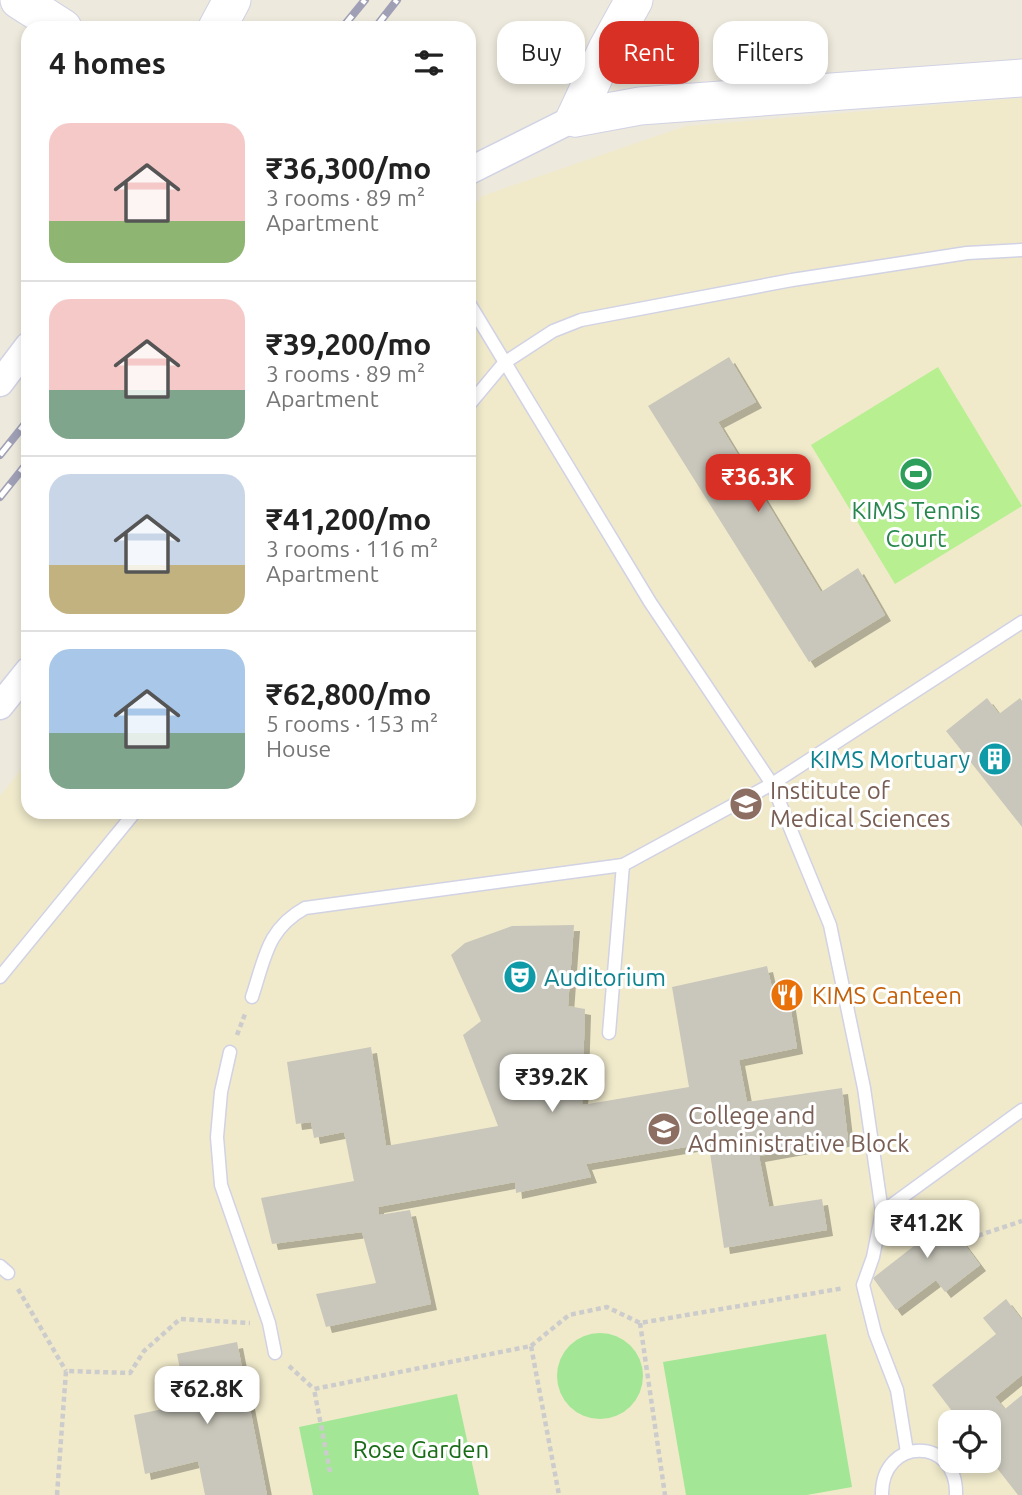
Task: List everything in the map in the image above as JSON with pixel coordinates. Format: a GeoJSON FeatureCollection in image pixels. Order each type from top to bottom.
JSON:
{"type":"FeatureCollection","features":[{"type":"Feature","properties":{"kind":"street"},"geometry":{"type":"LineString","coordinates":[[19,0],[52,21]]}},
{"type":"Feature","properties":{"kind":"street"},"geometry":{"type":"LineString","coordinates":[[221,21],[232,0]]}},
{"type":"Feature","properties":{"kind":"street"},"geometry":{"type":"LineString","coordinates":[[575,118],[634,0]]}},
{"type":"Feature","properties":{"kind":"street"},"geometry":{"type":"LineString","coordinates":[[476,168],[575,118],[640,106],[1022,78]]}},
{"type":"Feature","properties":{"kind":"street"},"geometry":{"type":"LineString","coordinates":[[0,383],[21,355]]}},
{"type":"Feature","properties":{"kind":"street"},"geometry":{"type":"LineString","coordinates":[[0,706],[21,680]]}},
{"type":"Feature","properties":{"kind":"lane"},"geometry":{"type":"LineString","coordinates":[[476,397],[504,363],[553,331],[581,320],[887,265],[967,253],[1022,250]]}},
{"type":"Feature","properties":{"kind":"lane"},"geometry":{"type":"LineString","coordinates":[[476,315],[650,602],[772,784],[830,925],[864,1088],[882,1212],[873,1257],[863,1285],[875,1333],[898,1390],[907,1452]]}},
{"type":"Feature","properties":{"kind":"lane"},"geometry":{"type":"LineString","coordinates":[[252,997],[272,938],[287,918],[305,908],[623,865],[772,784],[1022,622]]}},
{"type":"Feature","properties":{"kind":"lane"},"geometry":{"type":"LineString","coordinates":[[0,977],[129,819]]}},
{"type":"Feature","properties":{"kind":"lane"},"geometry":{"type":"LineString","coordinates":[[610,1033],[623,865]]}},
{"type":"Feature","properties":{"kind":"lane"},"geometry":{"type":"LineString","coordinates":[[230,1052],[221,1092],[217,1136],[221,1185],[269,1323],[275,1353]]}},
{"type":"Feature","properties":{"kind":"lane"},"geometry":{"type":"LineString","coordinates":[[882,1212],[1022,1111]]}},
{"type":"Feature","properties":{"kind":"lane"},"geometry":{"type":"LineString","coordinates":[[882,1495],[882,1482],[895,1459],[907,1452],[923,1450],[944,1459],[952,1469],[956,1495]]}},
{"type":"Feature","properties":{"kind":"path"},"geometry":{"type":"LineString","coordinates":[[230,1052],[252,997]]}},
{"type":"Feature","properties":{"kind":"path"},"geometry":{"type":"LineString","coordinates":[[962,1241],[1022,1221]]}},
{"type":"Feature","properties":{"kind":"path"},"geometry":{"type":"LineString","coordinates":[[4,1270],[66,1371],[57,1495]]}},
{"type":"Feature","properties":{"kind":"path"},"geometry":{"type":"LineString","coordinates":[[314,1389],[531,1346],[569,1315],[607,1307],[640,1323],[863,1285]]}},
{"type":"Feature","properties":{"kind":"path"},"geometry":{"type":"LineString","coordinates":[[66,1371],[130,1373],[144,1351],[180,1319],[269,1323]]}},
{"type":"Feature","properties":{"kind":"path"},"geometry":{"type":"LineString","coordinates":[[640,1323],[665,1495]]}},
{"type":"Feature","properties":{"kind":"path"},"geometry":{"type":"LineString","coordinates":[[531,1346],[559,1495]]}},
{"type":"Feature","properties":{"kind":"path"},"geometry":{"type":"LineString","coordinates":[[275,1353],[314,1389],[330,1472]]}},
{"type":"Feature","properties":{"kind":"shaded area","name":"Institute of Medical Sciences"},"geometry":{"type":"Polygon","coordinates":[[[1022,98],[1022,1495],[0,1495],[0,796],[21,770],[21,819],[476,819],[476,203],[482,196],[686,126],[1022,98]]]}},
{"type":"Feature","properties":{"kind":"green space","name":"KIMS Tennis Court"},"geometry":{"type":"Polygon","coordinates":[[[938,367],[1022,506],[895,584],[811,445],[938,367]]]}},
{"type":"Feature","properties":{"kind":"green space"},"geometry":{"type":"Polygon","coordinates":[[[600,1333],[616,1337],[630,1346],[639,1360],[643,1376],[639,1392],[630,1406],[616,1415],[600,1419],[584,1415],[570,1406],[561,1392],[557,1376],[561,1360],[570,1346],[584,1337],[600,1333]]]}},
{"type":"Feature","properties":{"kind":"green space"},"geometry":{"type":"Polygon","coordinates":[[[826,1334],[852,1487],[807,1495],[686,1495],[663,1362],[826,1334]]]}},
{"type":"Feature","properties":{"kind":"green space","name":"Rose Garden"},"geometry":{"type":"Polygon","coordinates":[[[457,1394],[479,1495],[313,1495],[299,1427],[457,1394]]]}},
{"type":"Feature","properties":{"kind":"building"},"geometry":{"type":"Polygon","coordinates":[[[729,357],[756,402],[718,422],[821,592],[858,568],[885,615],[809,662],[648,406],[729,357]]]}},
{"type":"Feature","properties":{"kind":"building","name":"KIMS Mortuary"},"geometry":{"type":"Polygon","coordinates":[[[987,698],[999,714],[1020,698],[1022,701],[1022,827],[946,731],[987,698]]]}},
{"type":"Feature","properties":{"kind":"building","name":"College and Administrative Block"},"geometry":{"type":"Polygon","coordinates":[[[574,925],[568,1006],[585,1009],[582,1105],[689,1087],[672,987],[767,966],[772,988],[786,980],[797,1048],[739,1060],[747,1102],[842,1088],[848,1140],[759,1156],[769,1207],[822,1199],[827,1230],[724,1248],[710,1153],[737,1147],[733,1139],[586,1164],[591,1177],[516,1193],[515,1182],[378,1207],[379,1215],[410,1210],[431,1304],[326,1327],[316,1294],[376,1283],[362,1232],[272,1244],[261,1198],[354,1181],[344,1132],[314,1138],[311,1122],[296,1124],[287,1062],[371,1047],[386,1146],[498,1126],[463,1035],[481,1021],[451,955],[465,943],[512,926],[574,925]]]}},
{"type":"Feature","properties":{"kind":"building"},"geometry":{"type":"Polygon","coordinates":[[[933,1202],[980,1265],[945,1292],[936,1280],[896,1310],[873,1278],[919,1242],[906,1223],[933,1202]]]}},
{"type":"Feature","properties":{"kind":"building"},"geometry":{"type":"Polygon","coordinates":[[[1006,1299],[1022,1320],[1022,1375],[995,1397],[1005,1409],[1022,1395],[1022,1495],[1018,1495],[1001,1473],[1001,1410],[951,1410],[932,1385],[996,1334],[983,1318],[1006,1299]]]}},
{"type":"Feature","properties":{"kind":"building"},"geometry":{"type":"Polygon","coordinates":[[[237,1342],[267,1495],[205,1495],[198,1461],[145,1474],[134,1415],[187,1404],[177,1354],[237,1342]]]}},
{"type":"Feature","properties":{"kind":"railway"},"geometry":{"type":"LineString","coordinates":[[348,21],[365,0]]}},
{"type":"Feature","properties":{"kind":"railway"},"geometry":{"type":"LineString","coordinates":[[380,21],[397,0]]}},
{"type":"Feature","properties":{"kind":"railway"},"geometry":{"type":"LineString","coordinates":[[0,455],[21,429]]}},
{"type":"Feature","properties":{"kind":"railway"},"geometry":{"type":"LineString","coordinates":[[0,497],[21,471]]}},
{"type":"Feature","properties":{"kind":"place","name":"KIMS Tennis Court"},"geometry":{"type":"Point","coordinates":[916,474]}},
{"type":"Feature","properties":{"kind":"place","name":"KIMS Mortuary"},"geometry":{"type":"Point","coordinates":[995,759]}},
{"type":"Feature","properties":{"kind":"place","name":"Institute of Medical Sciences"},"geometry":{"type":"Point","coordinates":[746,804]}},
{"type":"Feature","properties":{"kind":"place","name":"Auditorium"},"geometry":{"type":"Point","coordinates":[520,977]}},
{"type":"Feature","properties":{"kind":"place","name":"KIMS Canteen"},"geometry":{"type":"Point","coordinates":[787,995]}},
{"type":"Feature","properties":{"kind":"place","name":"College and Administrative Block"},"geometry":{"type":"Point","coordinates":[664,1129]}}]}
